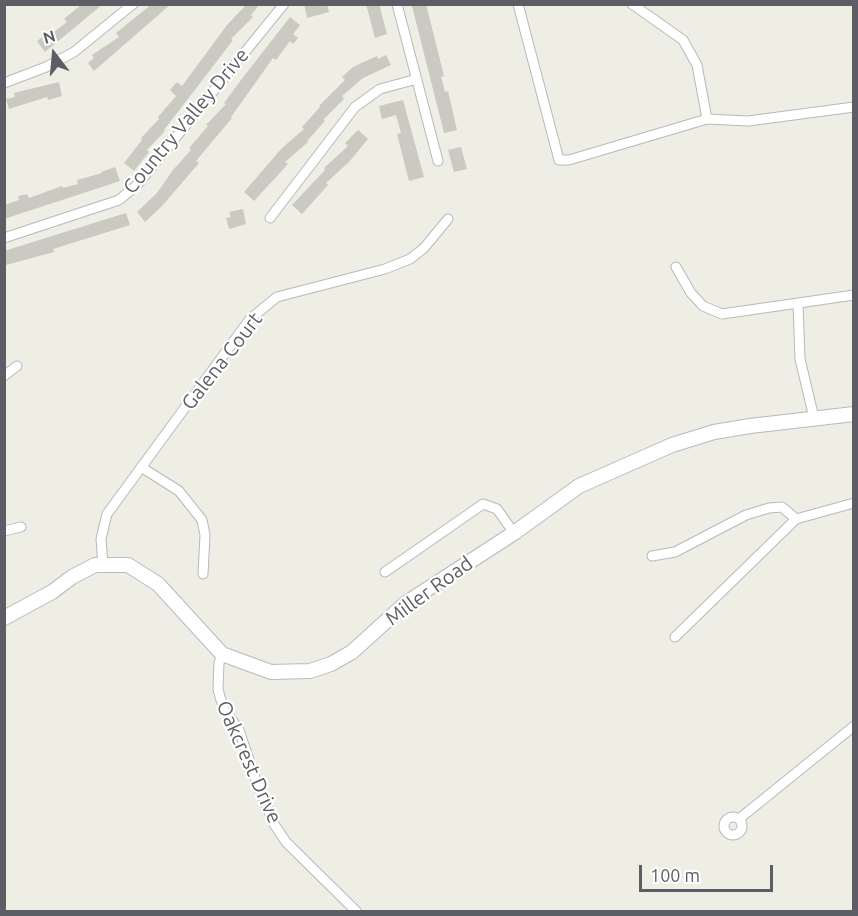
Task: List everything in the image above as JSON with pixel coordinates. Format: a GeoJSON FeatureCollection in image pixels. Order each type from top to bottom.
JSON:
{"type":"FeatureCollection","features":[{"type":"Feature","properties":{"kind":"street"},"geometry":{"type":"LineString","coordinates":[[4,83],[46,67],[74,52],[133,4]]}},
{"type":"Feature","properties":{"kind":"street","name":"Country Valley Drive"},"geometry":{"type":"LineString","coordinates":[[4,238],[119,200],[138,184],[284,4]]}},
{"type":"Feature","properties":{"kind":"street"},"geometry":{"type":"LineString","coordinates":[[397,4],[438,161]]}},
{"type":"Feature","properties":{"kind":"street"},"geometry":{"type":"LineString","coordinates":[[518,4],[559,160],[569,160],[707,119],[748,121],[854,106]]}},
{"type":"Feature","properties":{"kind":"street"},"geometry":{"type":"LineString","coordinates":[[632,4],[683,40],[697,65],[707,119]]}},
{"type":"Feature","properties":{"kind":"street"},"geometry":{"type":"LineString","coordinates":[[270,218],[355,107],[380,89],[417,79]]}},
{"type":"Feature","properties":{"kind":"street","name":"Galena Court"},"geometry":{"type":"LineString","coordinates":[[103,565],[101,539],[107,514],[250,319],[277,297],[385,269],[410,259],[424,248],[448,219]]}},
{"type":"Feature","properties":{"kind":"street"},"geometry":{"type":"LineString","coordinates":[[676,267],[691,292],[703,306],[722,314],[854,295]]}},
{"type":"Feature","properties":{"kind":"street"},"geometry":{"type":"LineString","coordinates":[[798,303],[800,359],[814,418]]}},
{"type":"Feature","properties":{"kind":"street"},"geometry":{"type":"LineString","coordinates":[[4,376],[17,366]]}},
{"type":"Feature","properties":{"kind":"street","name":"Miller Road"},"geometry":{"type":"LineString","coordinates":[[4,618],[95,565],[128,565],[158,585],[222,654],[271,672],[310,671],[331,664],[352,652],[406,603],[514,533],[579,486],[672,445],[714,432],[854,414]]}},
{"type":"Feature","properties":{"kind":"street"},"geometry":{"type":"LineString","coordinates":[[141,467],[179,491],[202,519],[205,535],[203,574]]}},
{"type":"Feature","properties":{"kind":"street"},"geometry":{"type":"LineString","coordinates":[[675,637],[796,519],[854,503]]}},
{"type":"Feature","properties":{"kind":"street"},"geometry":{"type":"LineString","coordinates":[[385,572],[483,504],[496,509],[514,533]]}},
{"type":"Feature","properties":{"kind":"street"},"geometry":{"type":"LineString","coordinates":[[652,556],[675,552],[746,515],[769,508],[782,507],[796,519]]}},
{"type":"Feature","properties":{"kind":"street"},"geometry":{"type":"LineString","coordinates":[[4,531],[21,527]]}},
{"type":"Feature","properties":{"kind":"street","name":"Oakcrest Drive"},"geometry":{"type":"LineString","coordinates":[[222,654],[219,663],[220,697],[224,709],[239,730],[274,824],[286,842],[357,912]]}},
{"type":"Feature","properties":{"kind":"street"},"geometry":{"type":"LineString","coordinates":[[739,819],[854,726]]}},
{"type":"Feature","properties":{"kind":"building"},"geometry":{"type":"Polygon","coordinates":[[[82,4],[103,4],[45,52],[37,41],[67,22],[64,19],[82,4]]]}},
{"type":"Feature","properties":{"kind":"building"},"geometry":{"type":"Polygon","coordinates":[[[152,4],[171,4],[94,71],[88,63],[94,58],[92,55],[119,37],[116,33],[152,4]]]}},
{"type":"Feature","properties":{"kind":"building"},"geometry":{"type":"Polygon","coordinates":[[[247,4],[260,4],[251,15],[253,17],[231,39],[233,40],[165,131],[147,150],[149,152],[134,171],[124,163],[142,140],[141,138],[176,96],[170,90],[177,82],[182,86],[227,25],[247,4]]]}},
{"type":"Feature","properties":{"kind":"building"},"geometry":{"type":"Polygon","coordinates":[[[304,4],[327,4],[329,12],[307,18],[304,4]]]}},
{"type":"Feature","properties":{"kind":"building"},"geometry":{"type":"Polygon","coordinates":[[[366,4],[379,4],[387,34],[375,38],[366,4]]]}},
{"type":"Feature","properties":{"kind":"building"},"geometry":{"type":"Polygon","coordinates":[[[426,4],[444,76],[441,77],[445,92],[448,91],[457,130],[444,133],[412,6],[426,4]]]}},
{"type":"Feature","properties":{"kind":"building"},"geometry":{"type":"Polygon","coordinates":[[[290,17],[300,25],[293,34],[298,38],[293,44],[290,41],[276,60],[273,58],[232,118],[196,161],[199,163],[145,222],[137,212],[157,193],[191,150],[189,148],[208,126],[206,125],[226,104],[224,103],[290,17]]]}},
{"type":"Feature","properties":{"kind":"building"},"geometry":{"type":"Polygon","coordinates":[[[386,55],[391,65],[363,78],[342,96],[344,99],[323,120],[325,121],[308,142],[285,162],[288,164],[254,201],[244,192],[282,148],[304,129],[302,127],[319,106],[345,80],[342,77],[353,67],[377,56],[378,59],[386,55]]]}},
{"type":"Feature","properties":{"kind":"building"},"geometry":{"type":"Polygon","coordinates":[[[59,82],[62,96],[48,100],[47,97],[9,109],[6,99],[15,97],[14,93],[59,82]]]}},
{"type":"Feature","properties":{"kind":"building"},"geometry":{"type":"Polygon","coordinates":[[[403,100],[424,177],[409,181],[397,134],[401,133],[396,115],[382,119],[379,106],[403,100]]]}},
{"type":"Feature","properties":{"kind":"building"},"geometry":{"type":"Polygon","coordinates":[[[358,130],[368,139],[349,162],[326,183],[328,185],[302,214],[292,205],[325,170],[324,168],[348,146],[345,143],[358,130]]]}},
{"type":"Feature","properties":{"kind":"building"},"geometry":{"type":"Polygon","coordinates":[[[461,147],[467,169],[454,172],[448,150],[461,147]]]}},
{"type":"Feature","properties":{"kind":"building"},"geometry":{"type":"Polygon","coordinates":[[[115,167],[120,181],[4,219],[4,205],[19,200],[18,196],[27,194],[29,198],[62,186],[63,188],[78,184],[77,180],[115,167]]]}},
{"type":"Feature","properties":{"kind":"building"},"geometry":{"type":"Polygon","coordinates":[[[243,209],[246,224],[229,229],[226,218],[231,217],[229,212],[243,209]]]}},
{"type":"Feature","properties":{"kind":"building"},"geometry":{"type":"Polygon","coordinates":[[[126,213],[130,225],[53,249],[54,252],[6,265],[4,251],[126,213]]]}}]}
